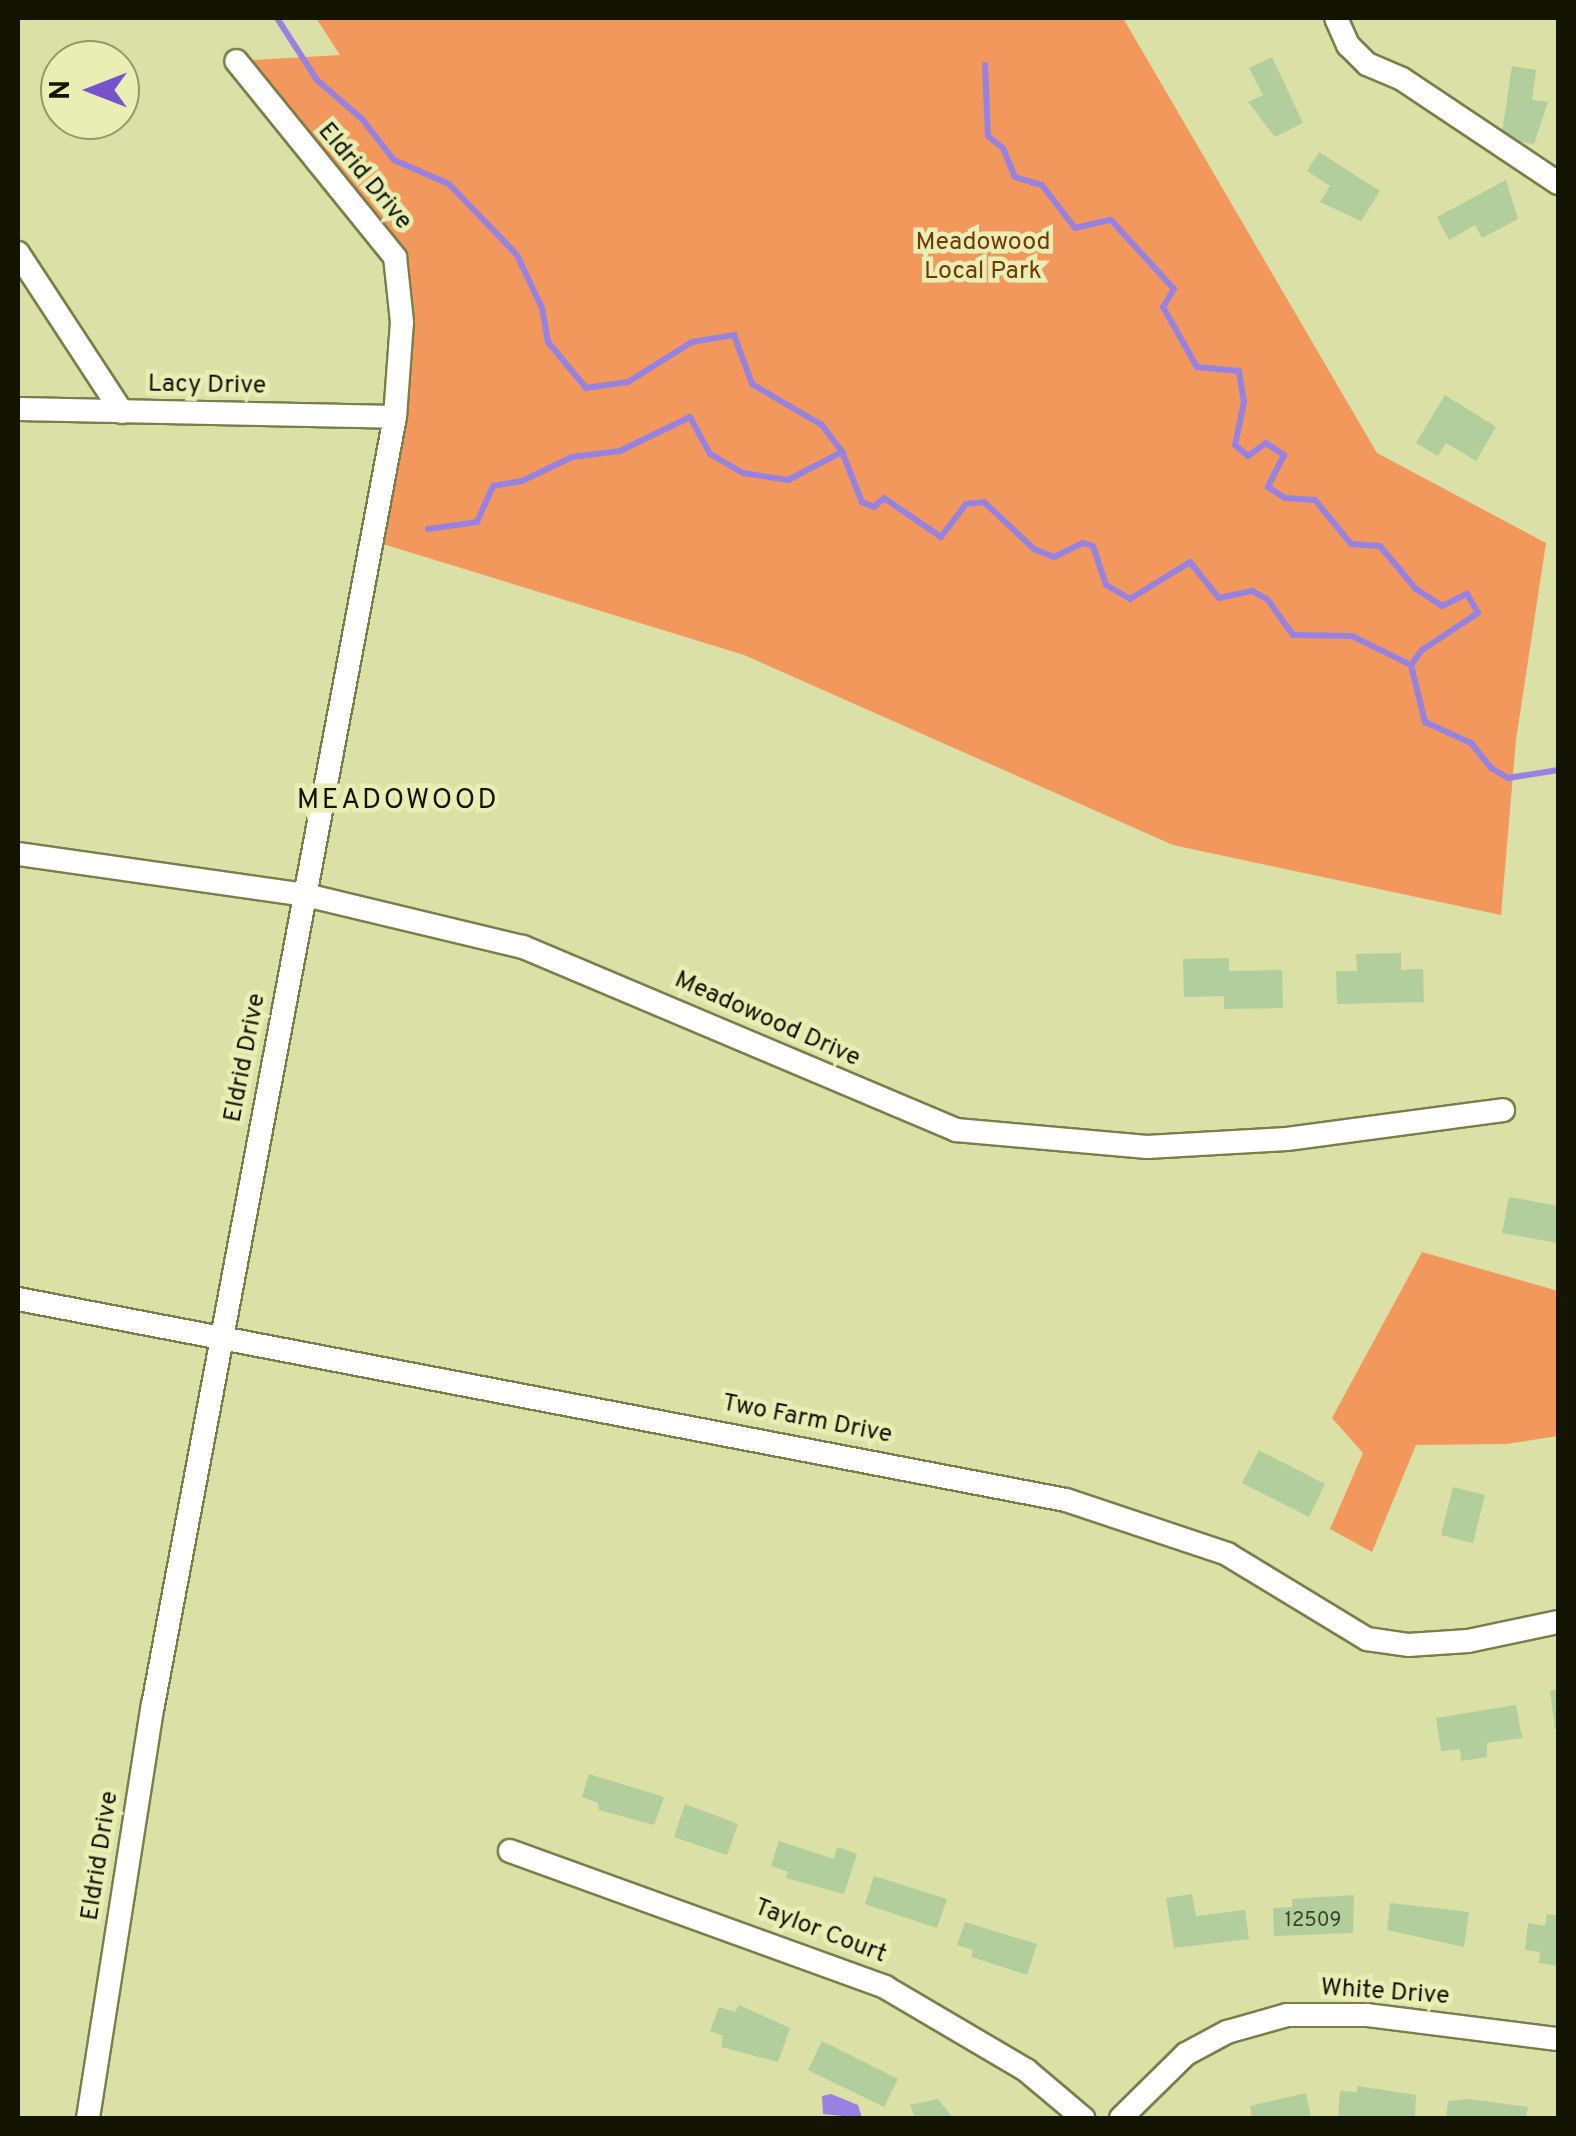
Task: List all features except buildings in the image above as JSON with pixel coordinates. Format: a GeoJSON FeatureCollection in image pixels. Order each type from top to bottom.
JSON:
{"type":"FeatureCollection","features":[{"type":"Feature","properties":{"kind":"street"},"geometry":{"type":"LineString","coordinates":[[1336,18],[1348,44],[1368,64],[1402,79],[1558,183]]}},
{"type":"Feature","properties":{"kind":"street","name":"Eldrid Drive"},"geometry":{"type":"LineString","coordinates":[[88,2118],[152,1716],[395,416],[402,322],[395,257],[236,61]]}},
{"type":"Feature","properties":{"kind":"street"},"geometry":{"type":"LineString","coordinates":[[18,253],[122,412]]}},
{"type":"Feature","properties":{"kind":"street","name":"Lacy Drive"},"geometry":{"type":"LineString","coordinates":[[18,408],[395,416]]}},
{"type":"Feature","properties":{"kind":"street","name":"Meadowood Drive"},"geometry":{"type":"LineString","coordinates":[[18,854],[306,895],[524,947],[956,1130],[1147,1147],[1287,1139],[1503,1110]]}},
{"type":"Feature","properties":{"kind":"street","name":"Two Farm Drive"},"geometry":{"type":"LineString","coordinates":[[18,1300],[1066,1500],[1227,1554],[1368,1639],[1408,1645],[1468,1641],[1558,1622]]}},
{"type":"Feature","properties":{"kind":"street","name":"Taylor Court"},"geometry":{"type":"LineString","coordinates":[[510,1851],[885,1987],[1026,2070],[1083,2118]]}},
{"type":"Feature","properties":{"kind":"street","name":"White Drive"},"geometry":{"type":"LineString","coordinates":[[1121,2118],[1186,2054],[1227,2032],[1287,2015],[1368,2015],[1558,2038]]}},
{"type":"Feature","properties":{"kind":"green space","name":"Meadowood Local Park"},"geometry":{"type":"Polygon","coordinates":[[[316,18],[1123,18],[1377,453],[1546,543],[1516,740],[1501,915],[1173,845],[744,655],[373,541],[395,417],[395,257],[236,61],[340,55],[316,18]]]}},
{"type":"Feature","properties":{"kind":"green space"},"geometry":{"type":"Polygon","coordinates":[[[1422,1252],[1558,1291],[1558,1436],[1506,1444],[1416,1445],[1372,1552],[1330,1529],[1363,1453],[1332,1418],[1422,1252]]]}},
{"type":"Feature","properties":{"kind":"shaded area"},"geometry":{"type":"Polygon","coordinates":[[[831,2094],[858,2105],[862,2118],[823,2114],[822,2096],[831,2094]]]}},
{"type":"Feature","properties":{"kind":"waterway"},"geometry":{"type":"LineString","coordinates":[[277,18],[317,80],[362,119],[394,160],[449,184],[517,255],[542,308],[548,342],[586,388],[628,382],[692,342],[734,335],[752,384],[822,425],[842,452],[862,502],[874,507],[884,498],[941,537],[966,504],[984,502],[1034,549],[1054,557],[1083,543],[1093,546],[1106,585],[1130,599],[1190,562],[1219,598],[1252,591],[1268,600],[1293,635],[1352,636],[1411,665],[1425,722],[1471,743],[1491,768],[1508,778],[1558,770]]}},
{"type":"Feature","properties":{"kind":"waterway"},"geometry":{"type":"LineString","coordinates":[[985,65],[988,136],[1003,148],[1015,177],[1042,185],[1075,228],[1111,220],[1174,289],[1163,307],[1197,367],[1239,371],[1244,402],[1235,445],[1248,456],[1266,443],[1284,455],[1268,487],[1285,498],[1315,500],[1351,544],[1380,546],[1416,589],[1442,606],[1467,594],[1478,613],[1422,650],[1411,665]]}},
{"type":"Feature","properties":{"kind":"waterway"},"geometry":{"type":"LineString","coordinates":[[428,529],[477,522],[493,486],[522,481],[572,457],[620,451],[690,417],[710,454],[743,473],[788,480],[842,452]]}},
{"type":"Feature","properties":{"kind":"district","name":"MEADOWOOD"},"geometry":{"type":"Point","coordinates":[398,801]}}]}
